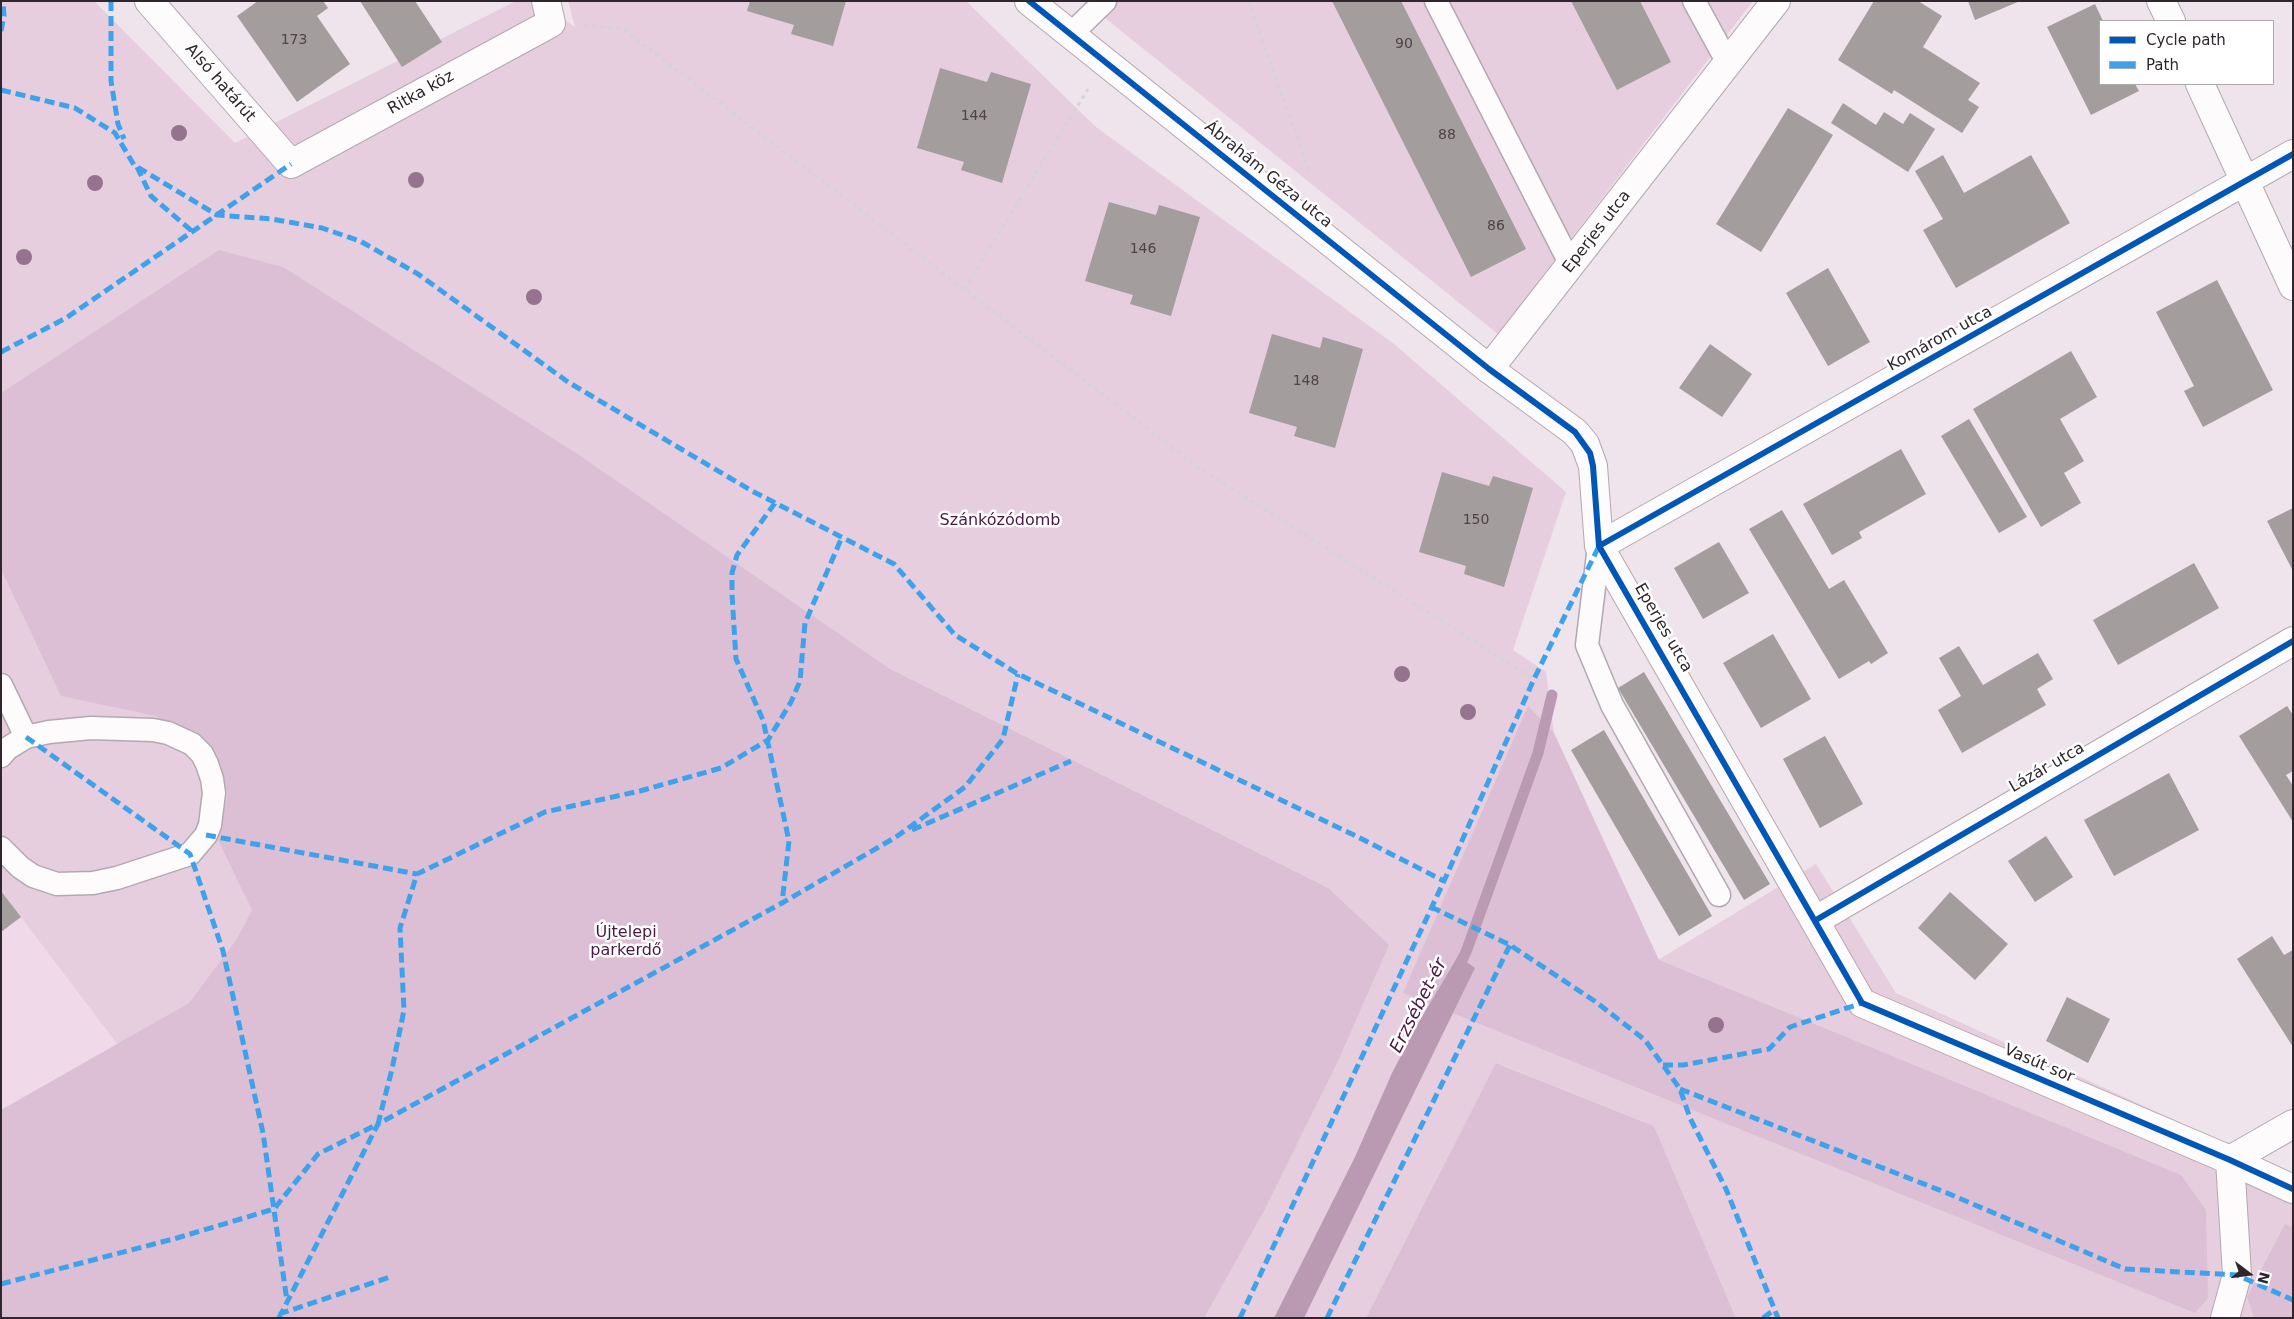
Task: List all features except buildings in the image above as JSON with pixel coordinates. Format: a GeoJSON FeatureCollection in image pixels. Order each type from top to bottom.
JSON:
{"type":"FeatureCollection","features":[{"type":"Feature","properties":{"kind":"street","name":"Alsó határút"},"geometry":{"type":"LineString","coordinates":[[149,1],[291,164]]}},
{"type":"Feature","properties":{"kind":"street","name":"Ábrahám Géza utca"},"geometry":{"type":"LineString","coordinates":[[1030,1],[1104,63],[1489,369]]}},
{"type":"Feature","properties":{"kind":"street","name":"Eperjes utca"},"geometry":{"type":"LineString","coordinates":[[1776,1],[1489,369],[1575,432],[1585,444],[1593,466],[1599,546],[1816,920]]}},
{"type":"Feature","properties":{"kind":"street"},"geometry":{"type":"LineString","coordinates":[[2162,1],[2171,20]]}},
{"type":"Feature","properties":{"kind":"street","name":"Ritka köz"},"geometry":{"type":"LineString","coordinates":[[291,164],[548,12]]}},
{"type":"Feature","properties":{"kind":"street"},"geometry":{"type":"LineString","coordinates":[[2200,85],[2293,286]]}},
{"type":"Feature","properties":{"kind":"street","name":"Komárom utca"},"geometry":{"type":"LineString","coordinates":[[1599,546],[2293,154]]}},
{"type":"Feature","properties":{"kind":"street","name":"Lázár utca"},"geometry":{"type":"LineString","coordinates":[[1816,920],[2293,641]]}},
{"type":"Feature","properties":{"kind":"street","name":"Vasút sor"},"geometry":{"type":"LineString","coordinates":[[1816,920],[1862,1004],[2230,1160],[2293,1189]]}},
{"type":"Feature","properties":{"kind":"street"},"geometry":{"type":"LineString","coordinates":[[2225,1318],[2237,1275],[2230,1160],[2293,1124]]}},
{"type":"Feature","properties":{"kind":"lane"},"geometry":{"type":"LineString","coordinates":[[1070,35],[1105,1]]}},
{"type":"Feature","properties":{"kind":"lane"},"geometry":{"type":"LineString","coordinates":[[1436,1],[1571,265]]}},
{"type":"Feature","properties":{"kind":"lane"},"geometry":{"type":"LineString","coordinates":[[1694,1],[1728,64]]}},
{"type":"Feature","properties":{"kind":"lane"},"geometry":{"type":"LineString","coordinates":[[1599,546],[1587,645],[1612,705],[1719,895]]}},
{"type":"Feature","properties":{"kind":"lane"},"geometry":{"type":"LineString","coordinates":[[1,685],[26,737]]}},
{"type":"Feature","properties":{"kind":"lane"},"geometry":{"type":"LineString","coordinates":[[1,756],[8,748],[26,737],[49,732],[125,728],[160,731],[192,744],[202,754],[212,779],[214,809],[206,835],[190,854],[117,878],[93,883],[57,884],[38,878],[20,867],[1,848]]}},
{"type":"Feature","properties":{"kind":"path"},"geometry":{"type":"LineString","coordinates":[[1248,1],[1308,170]]}},
{"type":"Feature","properties":{"kind":"path"},"geometry":{"type":"LineString","coordinates":[[548,12],[622,28],[1199,468],[1534,679]]}},
{"type":"Feature","properties":{"kind":"path"},"geometry":{"type":"LineString","coordinates":[[964,288],[1104,63]]}},
{"type":"Feature","properties":{"kind":"shaded area"},"geometry":{"type":"Polygon","coordinates":[[[1,891],[127,1057],[1,1122],[1,891]]]}},
{"type":"Feature","properties":{"kind":"shaded area"},"geometry":{"type":"Polygon","coordinates":[[[1458,956],[1475,968],[1304,1318],[1274,1318],[1355,1157],[1392,1073],[1416,1027],[1458,956]]]}},
{"type":"Feature","properties":{"kind":"green space","name":"Szánkózódomb"},"geometry":{"type":"Polygon","coordinates":[[[1,1],[94,1],[235,143],[516,1],[537,1],[575,27],[568,1],[966,1],[1096,127],[1394,344],[1566,492],[1513,650],[1546,672],[1554,733],[1658,960],[1816,864],[1896,993],[2293,1174],[2293,1288],[2282,1318],[1736,1318],[1654,1126],[1497,1063],[1366,1318],[1,1318],[127,1057],[1,891],[1,1]]]}},
{"type":"Feature","properties":{"kind":"green space"},"geometry":{"type":"Polygon","coordinates":[[[1084,1],[1753,1],[1498,334],[1084,1]]]}},
{"type":"Feature","properties":{"kind":"green space","name":"Újtelepi parkerdő"},"geometry":{"type":"Polygon","coordinates":[[[219,250],[283,267],[579,455],[890,669],[1328,888],[1389,945],[1338,1061],[1265,1209],[1204,1318],[1,1318],[1,1110],[189,1003],[237,939],[252,910],[218,840],[228,793],[204,749],[156,716],[61,696],[1,569],[1,393],[219,250]]]}},
{"type":"Feature","properties":{"kind":"green space"},"geometry":{"type":"Polygon","coordinates":[[[1528,706],[1554,733],[1659,960],[2181,1175],[2206,1210],[2208,1298],[2195,1313],[1403,993],[1528,706]]]}},
{"type":"Feature","properties":{"kind":"green space"},"geometry":{"type":"Polygon","coordinates":[[[1496,1063],[1654,1126],[1736,1318],[1366,1318],[1496,1063]]]}},
{"type":"Feature","properties":{"kind":"green space"},"geometry":{"type":"Polygon","coordinates":[[[2285,1224],[2293,1228],[2293,1318],[2254,1318],[2247,1297],[2285,1224]]]}},
{"type":"Feature","properties":{"kind":"waterway","name":"Erzsébet-ér"},"geometry":{"type":"LineString","coordinates":[[1456,972],[1466,952],[1538,753],[1552,695]]}},
{"type":"Feature","properties":{"kind":"marked path"},"geometry":{"type":"LineString","coordinates":[[1,31],[4,16],[3,1]]}},
{"type":"Feature","properties":{"kind":"marked path"},"geometry":{"type":"LineString","coordinates":[[111,1],[111,81],[118,124],[124,139]]}},
{"type":"Feature","properties":{"kind":"marked path"},"geometry":{"type":"LineString","coordinates":[[1,90],[75,108],[115,133],[134,165],[217,215],[272,219],[322,228],[360,241],[418,274],[568,382],[752,491],[894,564],[955,635],[1018,674],[1354,835],[1444,881]]}},
{"type":"Feature","properties":{"kind":"marked path"},"geometry":{"type":"LineString","coordinates":[[1,352],[66,318],[291,164]]}},
{"type":"Feature","properties":{"kind":"marked path"},"geometry":{"type":"LineString","coordinates":[[137,167],[151,196],[192,231]]}},
{"type":"Feature","properties":{"kind":"marked path"},"geometry":{"type":"LineString","coordinates":[[775,503],[737,555],[732,573],[732,594],[736,659],[763,720],[789,841],[782,903]]}},
{"type":"Feature","properties":{"kind":"marked path"},"geometry":{"type":"LineString","coordinates":[[1,1284],[177,1238],[274,1209],[318,1154],[378,1124],[404,1010],[400,928],[417,874],[545,812],[640,791],[721,768],[768,740],[791,702],[800,681],[805,623],[842,537]]}},
{"type":"Feature","properties":{"kind":"marked path"},"geometry":{"type":"LineString","coordinates":[[1240,1318],[1444,881],[1534,679],[1599,546]]}},
{"type":"Feature","properties":{"kind":"marked path"},"geometry":{"type":"LineString","coordinates":[[279,1318],[378,1124],[782,903],[896,837],[965,787],[1003,739],[1018,674]]}},
{"type":"Feature","properties":{"kind":"marked path"},"geometry":{"type":"LineString","coordinates":[[26,737],[190,854],[223,951],[263,1133],[287,1301]]}},
{"type":"Feature","properties":{"kind":"marked path"},"geometry":{"type":"LineString","coordinates":[[912,830],[1071,761]]}},
{"type":"Feature","properties":{"kind":"marked path"},"geometry":{"type":"LineString","coordinates":[[206,835],[417,874]]}},
{"type":"Feature","properties":{"kind":"marked path"},"geometry":{"type":"LineString","coordinates":[[1431,907],[1510,945],[1596,1002],[1645,1040],[1680,1089],[1690,1118],[1726,1189],[1778,1318]]}},
{"type":"Feature","properties":{"kind":"marked path"},"geometry":{"type":"LineString","coordinates":[[1327,1318],[1510,945]]}},
{"type":"Feature","properties":{"kind":"marked path"},"geometry":{"type":"LineString","coordinates":[[1663,1065],[1683,1065],[1769,1049],[1790,1027],[1862,1003]]}},
{"type":"Feature","properties":{"kind":"marked path"},"geometry":{"type":"LineString","coordinates":[[1680,1089],[1947,1193],[2125,1269],[2237,1275],[2293,1300]]}},
{"type":"Feature","properties":{"kind":"marked path"},"geometry":{"type":"LineString","coordinates":[[279,1314],[390,1277]]}},
{"type":"Feature","properties":{"kind":"marked path"},"geometry":{"type":"LineString","coordinates":[[1763,1318],[1774,1310]]}},
{"type":"Feature","properties":{"kind":"cycle path"},"geometry":{"type":"LineString","coordinates":[[1029,1],[1489,369],[1575,432],[1590,453],[1593,466],[1599,546],[1862,1003],[2230,1160],[2293,1189]]}},
{"type":"Feature","properties":{"kind":"cycle path"},"geometry":{"type":"LineString","coordinates":[[1599,546],[2293,154]]}},
{"type":"Feature","properties":{"kind":"cycle path"},"geometry":{"type":"LineString","coordinates":[[1816,920],[2293,641]]}}]}
